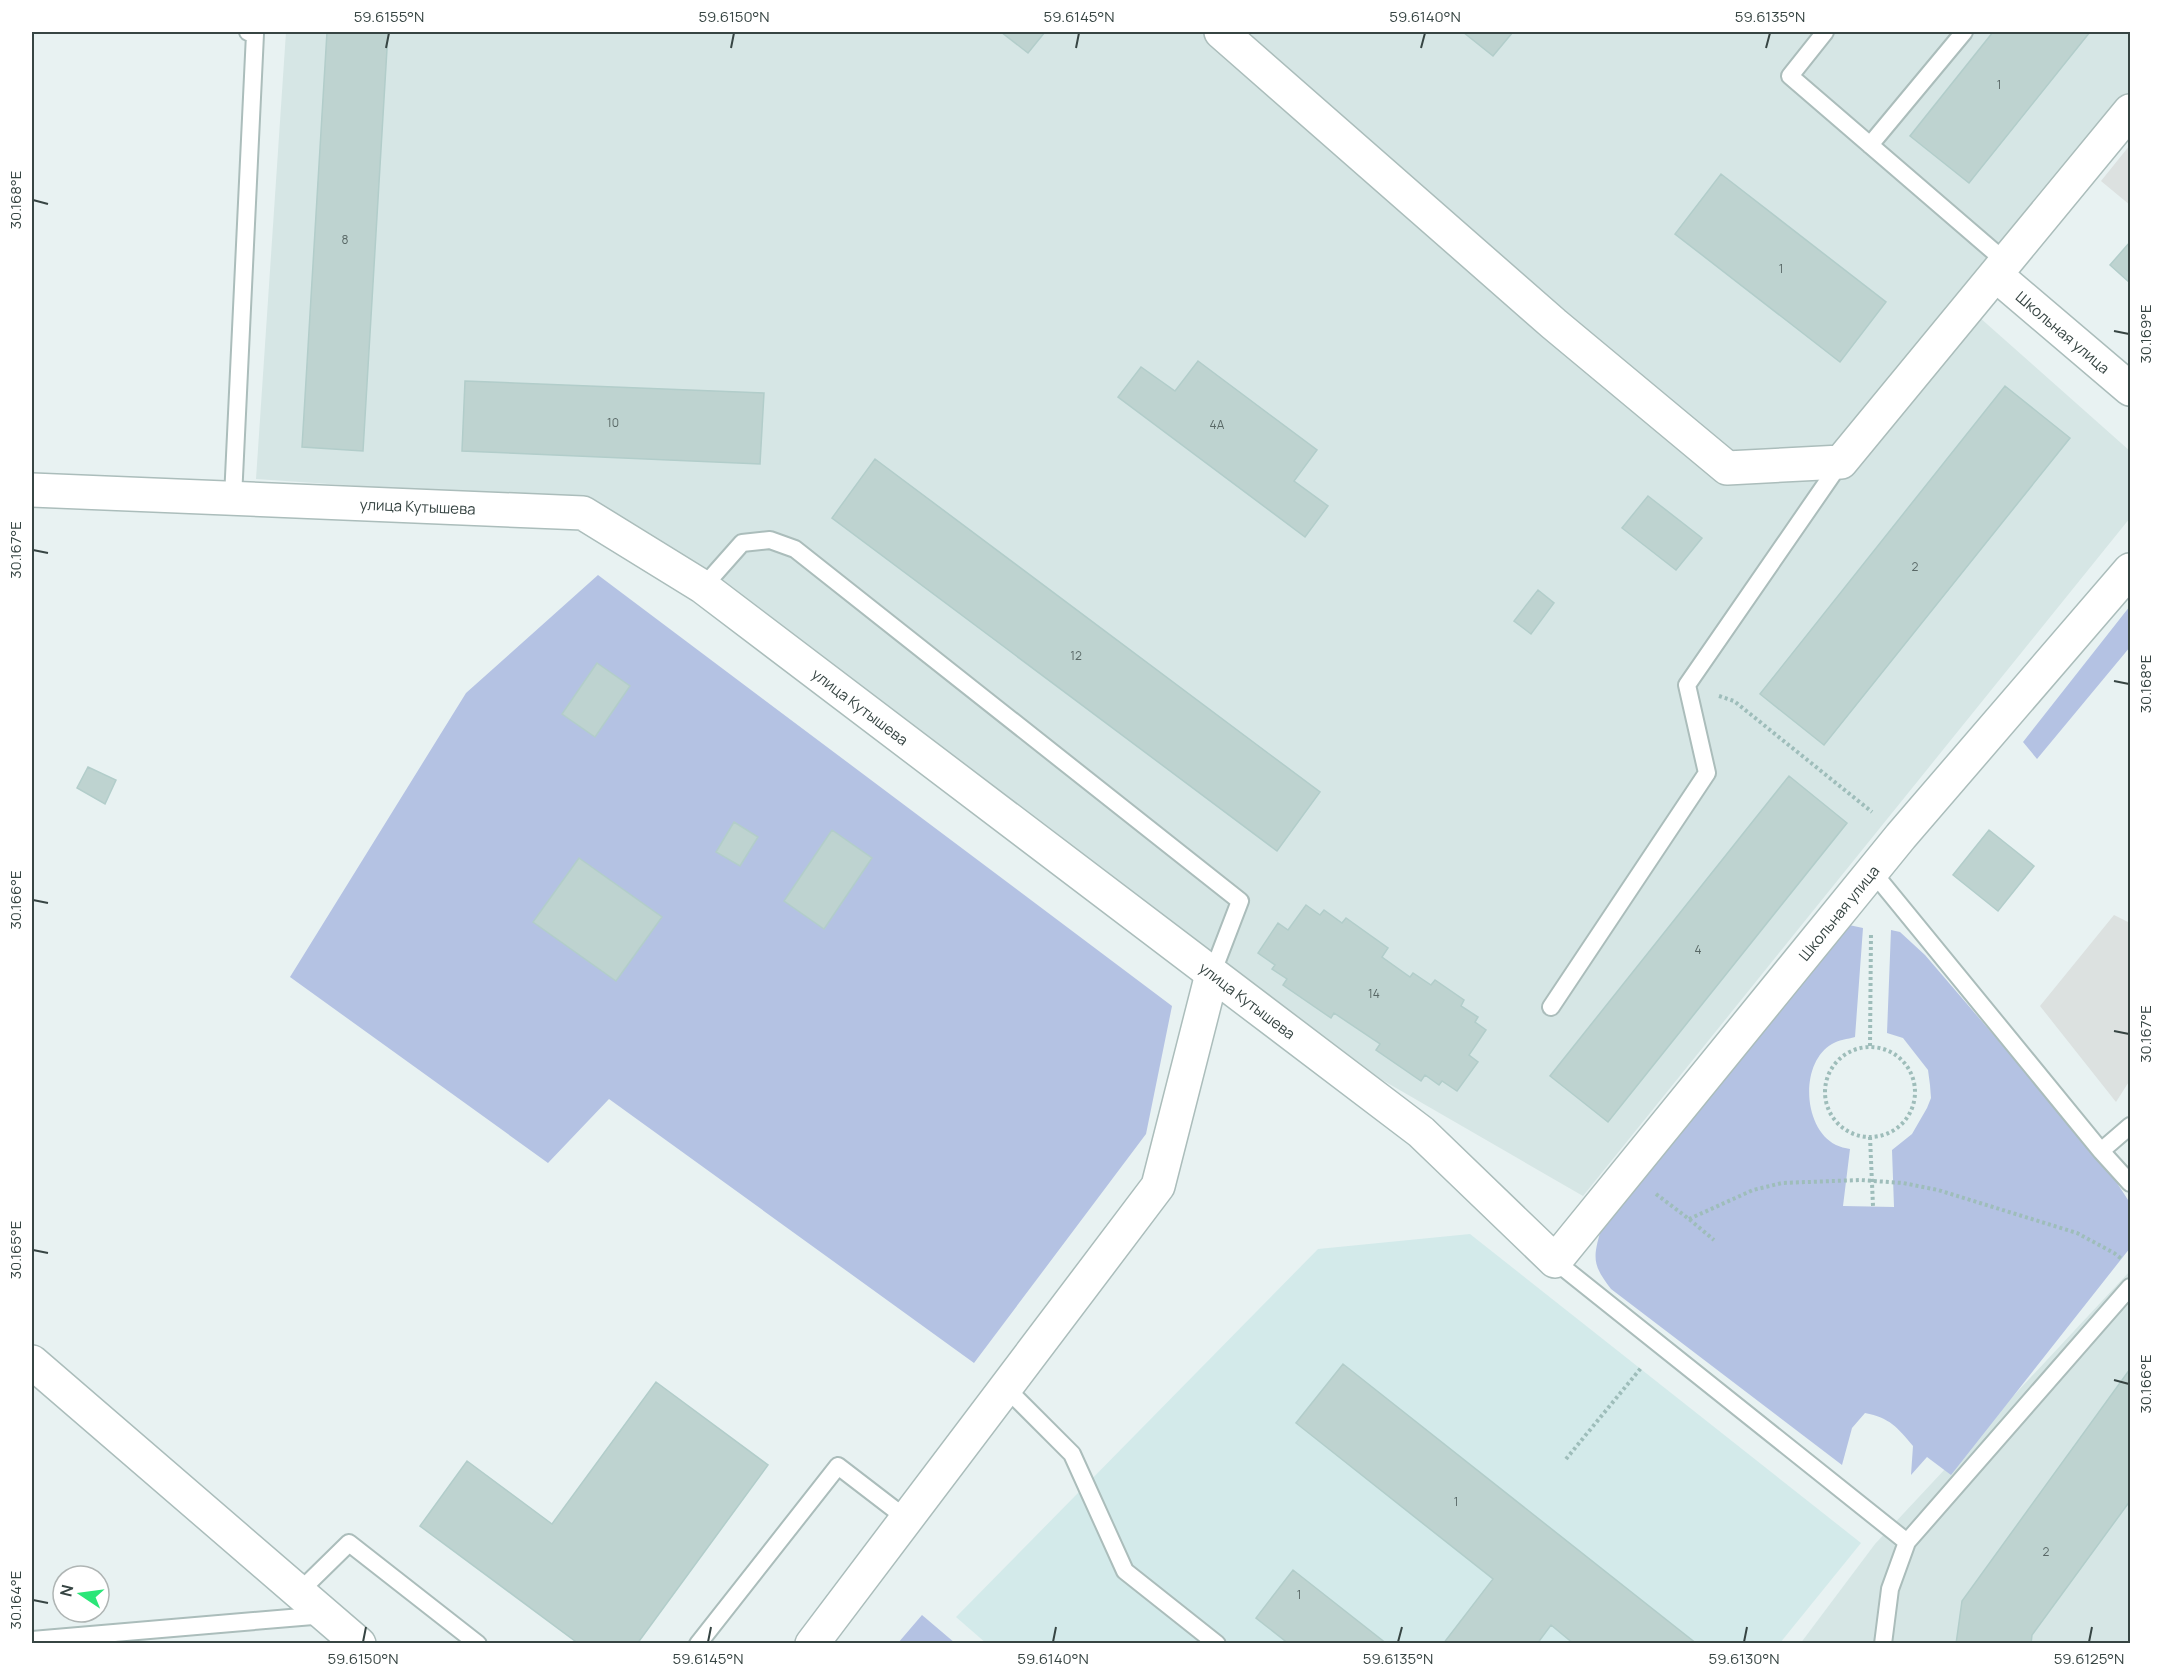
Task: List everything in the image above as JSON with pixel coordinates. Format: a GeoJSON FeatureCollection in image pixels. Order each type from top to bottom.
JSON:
{"type":"FeatureCollection","features":[{"type":"Feature","properties":{"kind":"street"},"geometry":{"type":"LineString","coordinates":[[1221,32],[1554,324],[1727,468],[1841,462],[2130,111]]}},
{"type":"Feature","properties":{"kind":"street","name":"Школьная улица"},"geometry":{"type":"LineString","coordinates":[[2001,268],[2130,389]]}},
{"type":"Feature","properties":{"kind":"street","name":"улица Кутышева"},"geometry":{"type":"LineString","coordinates":[[32,490],[583,513],[703,586],[1421,1132],[1555,1261]]}},
{"type":"Feature","properties":{"kind":"street","name":"Школьная улица"},"geometry":{"type":"LineString","coordinates":[[1555,1261],[1901,836],[2130,570]]}},
{"type":"Feature","properties":{"kind":"street"},"geometry":{"type":"LineString","coordinates":[[812,1644],[1158,1186],[1212,974]]}},
{"type":"Feature","properties":{"kind":"street"},"geometry":{"type":"LineString","coordinates":[[32,1362],[359,1644]]}},
{"type":"Feature","properties":{"kind":"lane"},"geometry":{"type":"LineString","coordinates":[[233,498],[255,34],[248,32]]}},
{"type":"Feature","properties":{"kind":"lane"},"geometry":{"type":"LineString","coordinates":[[1825,32],[1790,76],[1870,145],[2001,268]]}},
{"type":"Feature","properties":{"kind":"lane"},"geometry":{"type":"LineString","coordinates":[[1870,145],[1964,32]]}},
{"type":"Feature","properties":{"kind":"lane"},"geometry":{"type":"LineString","coordinates":[[1551,1006],[1707,772],[1687,685],[1841,462]]}},
{"type":"Feature","properties":{"kind":"lane"},"geometry":{"type":"LineString","coordinates":[[703,586],[742,543],[770,540],[795,549],[1240,901],[1212,974]]}},
{"type":"Feature","properties":{"kind":"lane"},"geometry":{"type":"LineString","coordinates":[[1872,871],[2101,1151],[2130,1183]]}},
{"type":"Feature","properties":{"kind":"lane"},"geometry":{"type":"LineString","coordinates":[[2101,1151],[2130,1126]]}},
{"type":"Feature","properties":{"kind":"lane"},"geometry":{"type":"LineString","coordinates":[[1555,1261],[1907,1542]]}},
{"type":"Feature","properties":{"kind":"lane"},"geometry":{"type":"LineString","coordinates":[[1883,1644],[1890,1589],[1907,1542],[2130,1287]]}},
{"type":"Feature","properties":{"kind":"lane"},"geometry":{"type":"LineString","coordinates":[[1005,1387],[1072,1455],[1125,1571],[1217,1644]]}},
{"type":"Feature","properties":{"kind":"lane"},"geometry":{"type":"LineString","coordinates":[[698,1644],[838,1466],[907,1519]]}},
{"type":"Feature","properties":{"kind":"lane"},"geometry":{"type":"LineString","coordinates":[[299,1592],[349,1543],[478,1644]]}},
{"type":"Feature","properties":{"kind":"lane"},"geometry":{"type":"LineString","coordinates":[[32,1640],[326,1615]]}},
{"type":"Feature","properties":{"kind":"lane"},"geometry":{"type":"LineString","coordinates":[[159,1644],[173,1628]]}},
{"type":"Feature","properties":{"kind":"path"},"geometry":{"type":"LineString","coordinates":[[1687,685],[1734,701],[1901,836]]}},
{"type":"Feature","properties":{"kind":"path"},"geometry":{"type":"LineString","coordinates":[[1870,1046],[1871,930]]}},
{"type":"Feature","properties":{"kind":"path"},"geometry":{"type":"LineString","coordinates":[[1870,1046],[1890,1051],[1905,1064],[1914,1082],[1914,1102],[1905,1120],[1889,1133],[1870,1137],[1850,1133],[1834,1120],[1825,1102],[1826,1082],[1834,1064],[1850,1051],[1870,1046]]}},
{"type":"Feature","properties":{"kind":"path"},"geometry":{"type":"LineString","coordinates":[[1870,1137],[1873,1206]]}},
{"type":"Feature","properties":{"kind":"path"},"geometry":{"type":"LineString","coordinates":[[1626,1173],[1714,1240]]}},
{"type":"Feature","properties":{"kind":"path"},"geometry":{"type":"LineString","coordinates":[[1689,1219],[1753,1190],[1782,1183],[1873,1181],[1903,1183],[1938,1190],[2077,1233],[2114,1253],[2130,1267]]}},
{"type":"Feature","properties":{"kind":"path"},"geometry":{"type":"LineString","coordinates":[[1566,1459],[1661,1345]]}},
{"type":"Feature","properties":{"kind":"shaded area"},"geometry":{"type":"Polygon","coordinates":[[[286,32],[2130,32],[2130,107],[1970,309],[2130,451],[2130,518],[1583,1196],[1287,1025],[581,501],[256,479],[286,32]]]}},
{"type":"Feature","properties":{"kind":"shaded area"},"geometry":{"type":"Polygon","coordinates":[[[2130,145],[2130,205],[2101,181],[2130,145]]]}},
{"type":"Feature","properties":{"kind":"shaded area"},"geometry":{"type":"Polygon","coordinates":[[[598,575],[1172,1006],[1146,1134],[974,1363],[609,1099],[548,1163],[290,977],[466,693],[598,575]]]}},
{"type":"Feature","properties":{"kind":"shaded area"},"geometry":{"type":"Polygon","coordinates":[[[2130,606],[2130,647],[2037,759],[2023,742],[2130,606]]]}},
{"type":"Feature","properties":{"kind":"shaded area"},"geometry":{"type":"Polygon","coordinates":[[[2114,915],[2130,923],[2130,1080],[2116,1102],[2040,1006],[2114,915]]]}},
{"type":"Feature","properties":{"kind":"shaded area"},"geometry":{"type":"Polygon","coordinates":[[[1849,925],[1863,928],[1855,1037],[1834,1043],[1821,1053],[1810,1080],[1809,1096],[1817,1125],[1825,1137],[1836,1145],[1850,1149],[1843,1206],[1894,1207],[1892,1150],[1912,1134],[1931,1098],[1928,1070],[1903,1038],[1887,1033],[1891,930],[1900,932],[1925,955],[2106,1166],[2130,1203],[2130,1248],[1951,1475],[1927,1457],[1911,1475],[1913,1446],[1892,1424],[1865,1413],[1852,1428],[1842,1465],[1611,1289],[1597,1265],[1596,1252],[1602,1225],[1849,925]]]}},
{"type":"Feature","properties":{"kind":"shaded area"},"geometry":{"type":"Polygon","coordinates":[[[1470,1234],[1861,1543],[1780,1643],[987,1644],[956,1617],[1318,1249],[1470,1234]]]}},
{"type":"Feature","properties":{"kind":"shaded area"},"geometry":{"type":"Polygon","coordinates":[[[2130,1271],[2130,1643],[1800,1644],[1875,1544],[2130,1271]]]}},
{"type":"Feature","properties":{"kind":"shaded area"},"geometry":{"type":"Polygon","coordinates":[[[922,1615],[955,1643],[898,1643],[922,1615]]]}},
{"type":"Feature","properties":{"kind":"building"},"geometry":{"type":"Polygon","coordinates":[[[327,32],[388,32],[363,451],[302,447],[327,32]]]}},
{"type":"Feature","properties":{"kind":"building"},"geometry":{"type":"Polygon","coordinates":[[[1001,32],[1045,32],[1028,53],[1001,32]]]}},
{"type":"Feature","properties":{"kind":"building"},"geometry":{"type":"Polygon","coordinates":[[[1463,32],[1513,32],[1493,56],[1463,32]]]}},
{"type":"Feature","properties":{"kind":"building"},"geometry":{"type":"Polygon","coordinates":[[[1993,32],[2090,32],[1969,183],[1910,136],[1993,32]]]}},
{"type":"Feature","properties":{"kind":"building"},"geometry":{"type":"Polygon","coordinates":[[[1721,174],[1886,302],[1840,362],[1675,234],[1721,174]]]}},
{"type":"Feature","properties":{"kind":"building"},"geometry":{"type":"Polygon","coordinates":[[[2130,242],[2130,280],[2129,282],[2110,265],[2130,242]]]}},
{"type":"Feature","properties":{"kind":"building"},"geometry":{"type":"Polygon","coordinates":[[[1198,361],[1317,450],[1294,481],[1328,506],[1305,537],[1118,397],[1141,367],[1175,391],[1198,361]]]}},
{"type":"Feature","properties":{"kind":"building"},"geometry":{"type":"Polygon","coordinates":[[[465,381],[764,393],[760,464],[462,451],[465,381]]]}},
{"type":"Feature","properties":{"kind":"building"},"geometry":{"type":"Polygon","coordinates":[[[2005,386],[2070,438],[1824,745],[1760,694],[2005,386]]]}},
{"type":"Feature","properties":{"kind":"building"},"geometry":{"type":"Polygon","coordinates":[[[875,459],[1320,792],[1277,851],[832,518],[875,459]]]}},
{"type":"Feature","properties":{"kind":"building"},"geometry":{"type":"Polygon","coordinates":[[[1648,496],[1702,538],[1676,570],[1622,528],[1648,496]]]}},
{"type":"Feature","properties":{"kind":"building"},"geometry":{"type":"Polygon","coordinates":[[[1538,590],[1554,603],[1531,634],[1514,621],[1538,590]]]}},
{"type":"Feature","properties":{"kind":"building"},"geometry":{"type":"Polygon","coordinates":[[[597,663],[630,686],[595,737],[562,714],[597,663]]]}},
{"type":"Feature","properties":{"kind":"building"},"geometry":{"type":"Polygon","coordinates":[[[88,767],[116,780],[105,804],[77,788],[88,767]]]}},
{"type":"Feature","properties":{"kind":"building"},"geometry":{"type":"Polygon","coordinates":[[[1789,776],[1847,823],[1608,1122],[1550,1076],[1789,776]]]}},
{"type":"Feature","properties":{"kind":"building"},"geometry":{"type":"Polygon","coordinates":[[[734,822],[758,837],[740,866],[716,852],[734,822]]]}},
{"type":"Feature","properties":{"kind":"building"},"geometry":{"type":"Polygon","coordinates":[[[832,830],[872,858],[824,929],[784,901],[832,830]]]}},
{"type":"Feature","properties":{"kind":"building"},"geometry":{"type":"Polygon","coordinates":[[[1989,830],[2034,866],[1998,911],[1953,875],[1989,830]]]}},
{"type":"Feature","properties":{"kind":"building"},"geometry":{"type":"Polygon","coordinates":[[[579,858],[662,917],[616,981],[533,922],[579,858]]]}},
{"type":"Feature","properties":{"kind":"building"},"geometry":{"type":"Polygon","coordinates":[[[1306,905],[1320,915],[1324,910],[1342,923],[1346,918],[1388,948],[1382,957],[1410,977],[1413,973],[1431,985],[1435,980],[1464,1000],[1461,1006],[1478,1017],[1475,1022],[1486,1030],[1469,1055],[1478,1062],[1457,1091],[1442,1081],[1439,1085],[1425,1075],[1421,1081],[1376,1050],[1380,1044],[1334,1013],[1331,1018],[1283,985],[1287,979],[1272,969],[1275,965],[1258,953],[1278,923],[1288,930],[1306,905]]]}},
{"type":"Feature","properties":{"kind":"building"},"geometry":{"type":"Polygon","coordinates":[[[1343,1364],[1697,1644],[1574,1644],[1551,1625],[1537,1644],[1443,1644],[1493,1579],[1296,1423],[1343,1364]]]}},
{"type":"Feature","properties":{"kind":"building"},"geometry":{"type":"Polygon","coordinates":[[[2130,1369],[2130,1501],[2032,1635],[2031,1644],[1956,1644],[1962,1601],[2130,1369]]]}},
{"type":"Feature","properties":{"kind":"building"},"geometry":{"type":"Polygon","coordinates":[[[656,1382],[768,1465],[637,1644],[579,1644],[420,1526],[467,1461],[552,1524],[656,1382]]]}},
{"type":"Feature","properties":{"kind":"building"},"geometry":{"type":"Polygon","coordinates":[[[1293,1570],[1387,1644],[1289,1644],[1256,1618],[1293,1570]]]}}]}
